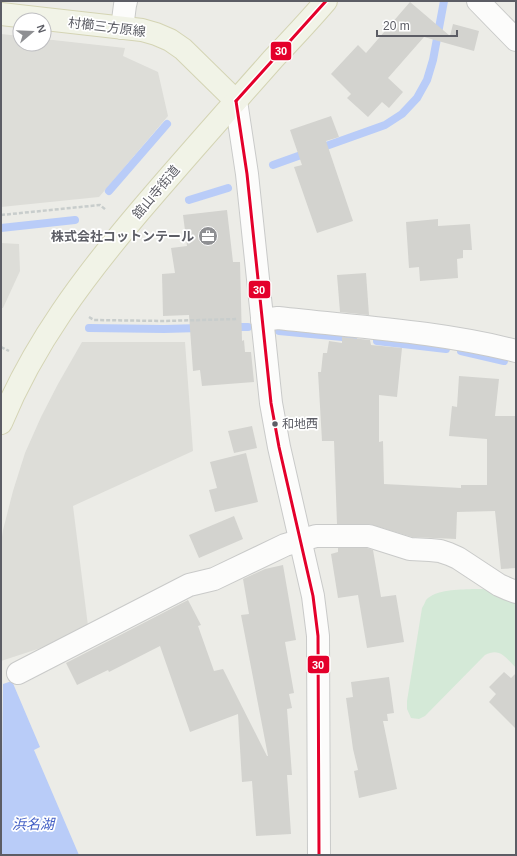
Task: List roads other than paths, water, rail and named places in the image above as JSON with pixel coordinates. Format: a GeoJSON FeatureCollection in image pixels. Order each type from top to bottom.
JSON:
{"type":"FeatureCollection","features":[{"type":"Feature","properties":{"kind":"main road","name":"舘山寺街道"},"geometry":{"type":"LineString","coordinates":[[1,423],[28,367],[48,333],[70,299],[93,268],[175,169],[326,1]]}},
{"type":"Feature","properties":{"kind":"main road","name":"村櫛三方原線"},"geometry":{"type":"LineString","coordinates":[[2,10],[142,30],[156,34],[170,40],[183,49],[236,101]]}},
{"type":"Feature","properties":{"kind":"street"},"geometry":{"type":"LineString","coordinates":[[122,28],[124,5],[126,1]]}},
{"type":"Feature","properties":{"kind":"street"},"geometry":{"type":"LineString","coordinates":[[478,1],[516,40]]}},
{"type":"Feature","properties":{"kind":"street"},"geometry":{"type":"LineString","coordinates":[[236,101],[247,174],[272,410],[313,596],[318,636],[319,855]]}},
{"type":"Feature","properties":{"kind":"street"},"geometry":{"type":"LineString","coordinates":[[262,319],[278,318],[442,336],[485,344],[516,352]]}},
{"type":"Feature","properties":{"kind":"street"},"geometry":{"type":"LineString","coordinates":[[18,673],[189,585],[214,579],[284,545],[316,536],[369,536],[410,549],[440,551],[458,558],[499,585],[516,592]]}},
{"type":"Feature","properties":{"kind":"water","name":"浜名湖"},"geometry":{"type":"Polygon","coordinates":[[[12,681],[40,747],[34,750],[79,855],[1,855],[3,684],[12,681]]]}},
{"type":"Feature","properties":{"kind":"waterway"},"geometry":{"type":"LineString","coordinates":[[273,165],[385,125],[402,114],[417,98],[427,80],[433,60],[444,1]]}},
{"type":"Feature","properties":{"kind":"waterway"},"geometry":{"type":"LineString","coordinates":[[109,191],[167,124]]}},
{"type":"Feature","properties":{"kind":"waterway"},"geometry":{"type":"LineString","coordinates":[[189,200],[228,188]]}},
{"type":"Feature","properties":{"kind":"waterway"},"geometry":{"type":"LineString","coordinates":[[1,228],[75,220]]}},
{"type":"Feature","properties":{"kind":"waterway"},"geometry":{"type":"LineString","coordinates":[[231,327],[248,327]]}},
{"type":"Feature","properties":{"kind":"waterway"},"geometry":{"type":"LineString","coordinates":[[89,328],[200,328]]}},
{"type":"Feature","properties":{"kind":"waterway"},"geometry":{"type":"LineString","coordinates":[[279,331],[353,338]]}},
{"type":"Feature","properties":{"kind":"waterway"},"geometry":{"type":"LineString","coordinates":[[377,341],[446,349]]}},
{"type":"Feature","properties":{"kind":"waterway"},"geometry":{"type":"LineString","coordinates":[[461,351],[504,361]]}},
{"type":"Feature","properties":{"kind":"place","name":"株式会社コットンテール"},"geometry":{"type":"Point","coordinates":[208,236]}},
{"type":"Feature","properties":{"kind":"place","name":"和地西"},"geometry":{"type":"Point","coordinates":[275,424]}}]}
